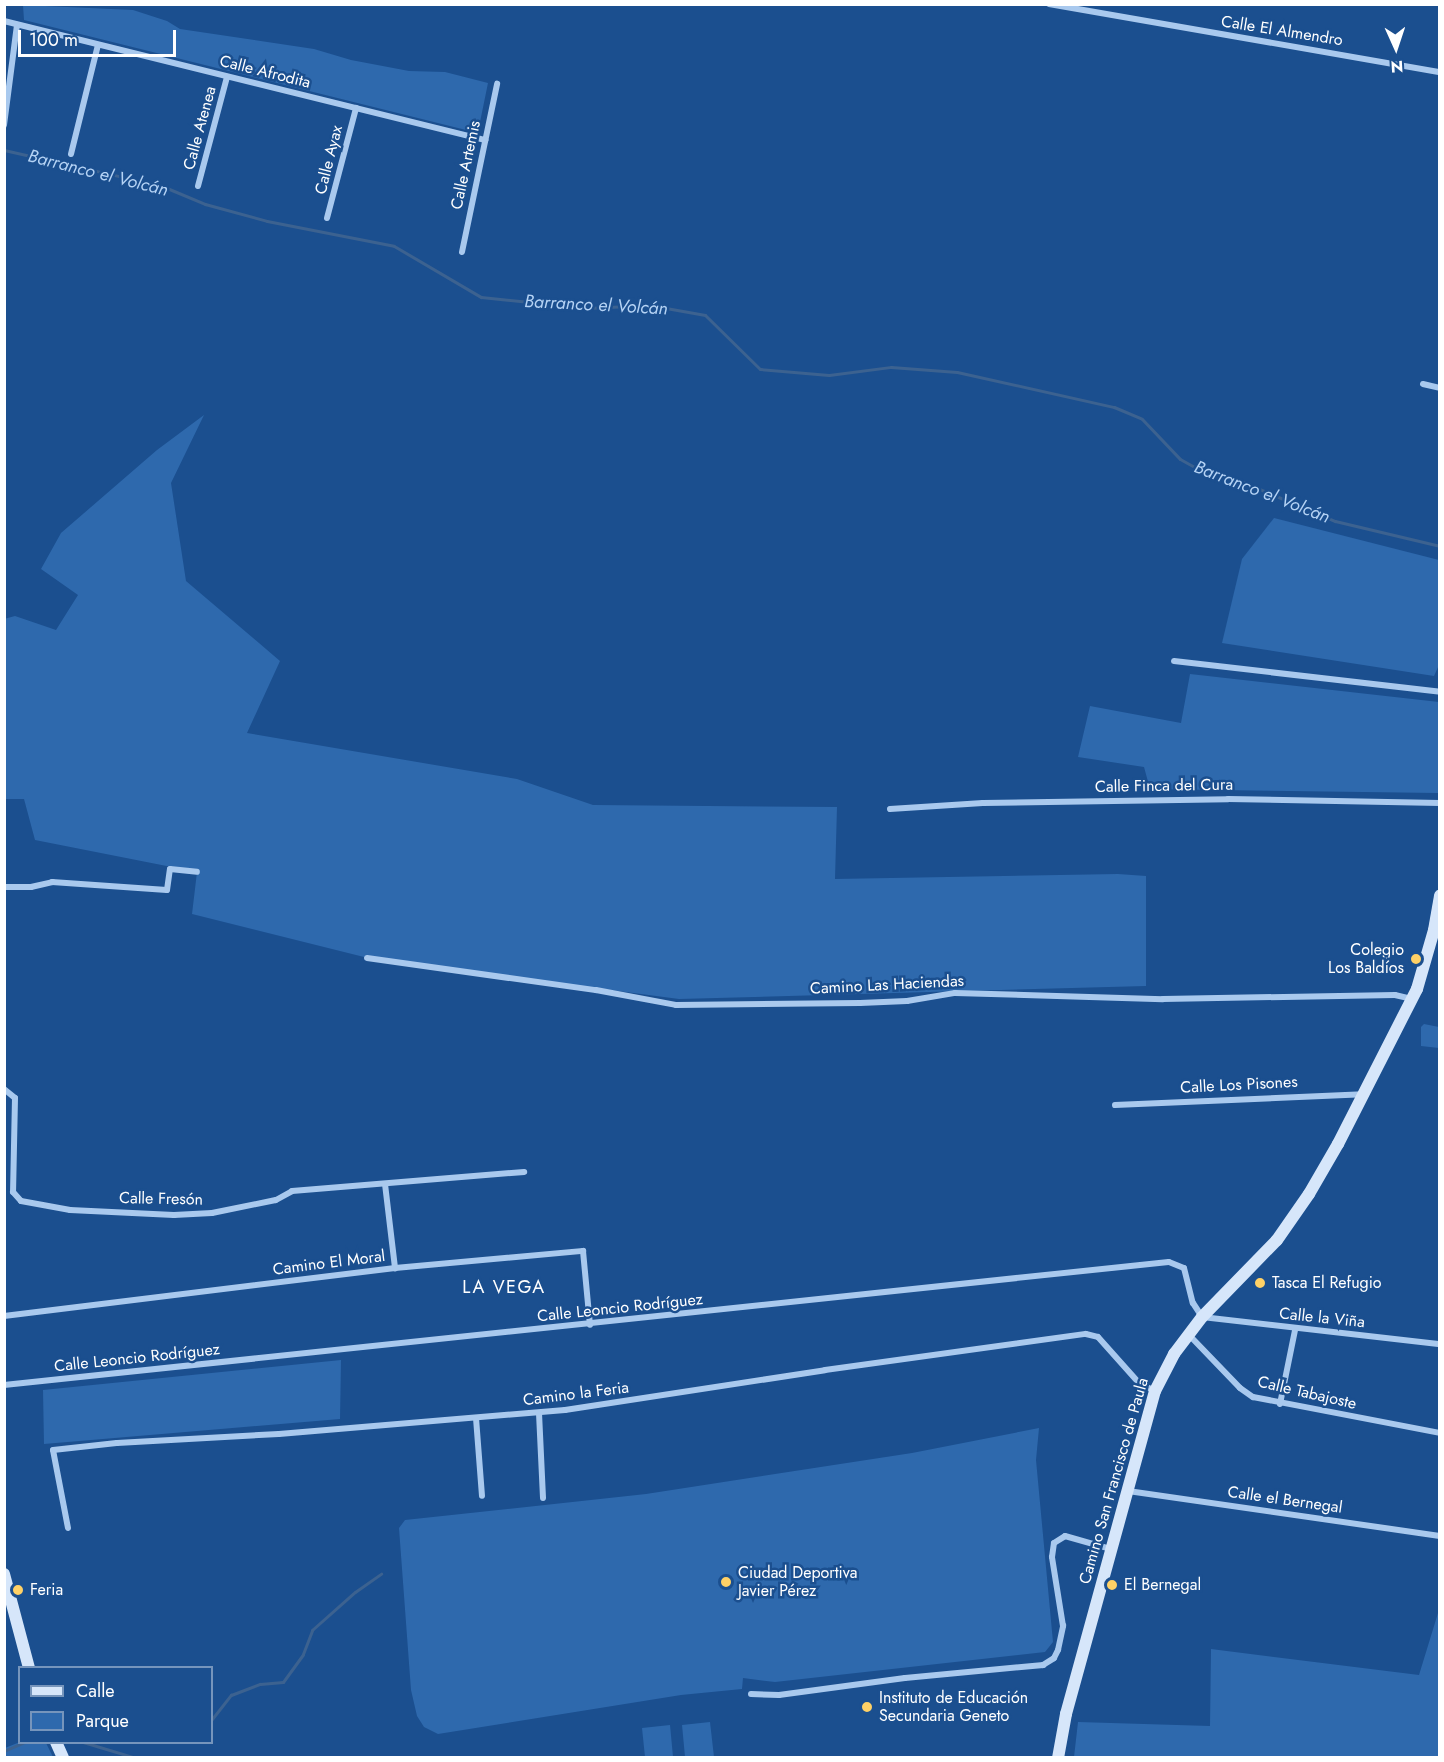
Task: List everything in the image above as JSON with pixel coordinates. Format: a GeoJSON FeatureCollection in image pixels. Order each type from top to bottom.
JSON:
{"type":"FeatureCollection","features":[{"type":"Feature","properties":{"kind":"main road","name":"Camino San Francisco de Paula"},"geometry":{"type":"LineString","coordinates":[[1058,1758],[1066,1713],[1155,1391],[1174,1354],[1190,1336],[1202,1317],[1277,1240],[1327,1164],[1412,999],[1437,931],[1440,896]]}},
{"type":"Feature","properties":{"kind":"main road"},"geometry":{"type":"LineString","coordinates":[[4,1574],[28,1666]]}},
{"type":"Feature","properties":{"kind":"main road"},"geometry":{"type":"LineString","coordinates":[[57,1744],[63,1758]]}},
{"type":"Feature","properties":{"kind":"street","name":"Calle El Almendro"},"geometry":{"type":"LineString","coordinates":[[1049,4],[1440,72]]}},
{"type":"Feature","properties":{"kind":"street","name":"Calle Afrodita"},"geometry":{"type":"LineString","coordinates":[[4,21],[485,140]]}},
{"type":"Feature","properties":{"kind":"street"},"geometry":{"type":"LineString","coordinates":[[4,125],[17,25]]}},
{"type":"Feature","properties":{"kind":"street"},"geometry":{"type":"LineString","coordinates":[[71,154],[98,45]]}},
{"type":"Feature","properties":{"kind":"street","name":"Calle Atenea"},"geometry":{"type":"LineString","coordinates":[[198,186],[227,77]]}},
{"type":"Feature","properties":{"kind":"street","name":"Calle Artemis"},"geometry":{"type":"LineString","coordinates":[[462,252],[497,84]]}},
{"type":"Feature","properties":{"kind":"street","name":"Calle Ayax"},"geometry":{"type":"LineString","coordinates":[[327,218],[356,108]]}},
{"type":"Feature","properties":{"kind":"street"},"geometry":{"type":"LineString","coordinates":[[1423,384],[1440,388]]}},
{"type":"Feature","properties":{"kind":"street"},"geometry":{"type":"LineString","coordinates":[[1174,661],[1440,692]]}},
{"type":"Feature","properties":{"kind":"street","name":"Calle Finca del Cura"},"geometry":{"type":"LineString","coordinates":[[890,809],[983,803],[1228,799],[1440,803]]}},
{"type":"Feature","properties":{"kind":"street"},"geometry":{"type":"LineString","coordinates":[[4,887],[31,887],[52,882],[167,890],[170,869],[197,872]]}},
{"type":"Feature","properties":{"kind":"street","name":"Camino Las Haciendas"},"geometry":{"type":"LineString","coordinates":[[368,958],[596,990],[676,1005],[907,1001],[956,993],[1163,999],[1273,995],[1395,995],[1412,999]]}},
{"type":"Feature","properties":{"kind":"street","name":"Calle Fresón"},"geometry":{"type":"LineString","coordinates":[[4,1089],[15,1098],[13,1192],[21,1201],[70,1210],[174,1215],[212,1213],[276,1200],[292,1191],[524,1172]]}},
{"type":"Feature","properties":{"kind":"street","name":"Calle Los Pisones"},"geometry":{"type":"LineString","coordinates":[[1115,1105],[1364,1094]]}},
{"type":"Feature","properties":{"kind":"street"},"geometry":{"type":"LineString","coordinates":[[386,1184],[395,1268]]}},
{"type":"Feature","properties":{"kind":"street","name":"Camino El Moral"},"geometry":{"type":"LineString","coordinates":[[4,1316],[395,1268],[583,1251],[590,1325]]}},
{"type":"Feature","properties":{"kind":"street","name":"Calle Leoncio Rodríguez"},"geometry":{"type":"LineString","coordinates":[[4,1385],[590,1325],[1169,1262],[1184,1268],[1193,1303],[1202,1317]]}},
{"type":"Feature","properties":{"kind":"street","name":"Calle la Viña"},"geometry":{"type":"LineString","coordinates":[[1202,1317],[1440,1344]]}},
{"type":"Feature","properties":{"kind":"street"},"geometry":{"type":"LineString","coordinates":[[1280,1404],[1294,1329]]}},
{"type":"Feature","properties":{"kind":"street","name":"Camino la Feria"},"geometry":{"type":"LineString","coordinates":[[68,1527],[53,1450],[117,1443],[279,1434],[538,1413],[1086,1334],[1098,1337],[1129,1374],[1155,1391]]}},
{"type":"Feature","properties":{"kind":"street","name":"Calle Tabajoste"},"geometry":{"type":"LineString","coordinates":[[1190,1336],[1240,1388],[1253,1397],[1440,1433]]}},
{"type":"Feature","properties":{"kind":"street"},"geometry":{"type":"LineString","coordinates":[[538,1413],[543,1498]]}},
{"type":"Feature","properties":{"kind":"street"},"geometry":{"type":"LineString","coordinates":[[476,1418],[482,1496]]}},
{"type":"Feature","properties":{"kind":"street","name":"Calle el Bernegal"},"geometry":{"type":"LineString","coordinates":[[1128,1491],[1440,1536]]}},
{"type":"Feature","properties":{"kind":"street"},"geometry":{"type":"LineString","coordinates":[[751,1694],[779,1695],[905,1678],[1043,1665],[1054,1658],[1063,1626],[1052,1557],[1054,1543],[1065,1536],[1111,1549]]}},
{"type":"Feature","properties":{"kind":"green space"},"geometry":{"type":"Polygon","coordinates":[[[23,5],[133,10],[167,21],[180,29],[314,49],[351,60],[409,71],[445,72],[488,83],[479,127],[474,132],[24,20],[23,5]]]}},
{"type":"Feature","properties":{"kind":"green space"},"geometry":{"type":"Polygon","coordinates":[[[204,415],[171,483],[186,581],[280,661],[247,733],[517,779],[593,805],[837,807],[835,879],[1118,874],[1146,876],[1146,986],[679,999],[368,958],[192,914],[197,872],[35,840],[24,799],[5,799],[4,619],[15,616],[56,630],[78,595],[41,569],[61,533],[157,450],[204,415]]]}},
{"type":"Feature","properties":{"kind":"green space"},"geometry":{"type":"Polygon","coordinates":[[[1274,518],[1439,560],[1439,665],[1434,676],[1222,643],[1242,559],[1274,518]]]}},
{"type":"Feature","properties":{"kind":"green space"},"geometry":{"type":"Polygon","coordinates":[[[1190,674],[1439,702],[1438,793],[1150,789],[1144,767],[1078,757],[1090,706],[1181,723],[1190,674]]]}},
{"type":"Feature","properties":{"kind":"green space"},"geometry":{"type":"Polygon","coordinates":[[[1424,1024],[1439,1027],[1439,1048],[1421,1046],[1421,1027],[1424,1024]]]}},
{"type":"Feature","properties":{"kind":"green space"},"geometry":{"type":"Polygon","coordinates":[[[341,1360],[340,1419],[44,1444],[43,1390],[341,1360]]]}},
{"type":"Feature","properties":{"kind":"green space","name":"Ciudad Deportiva Javier Pérez"},"geometry":{"type":"Polygon","coordinates":[[[1039,1428],[1036,1460],[1053,1642],[1045,1652],[775,1682],[743,1678],[742,1689],[681,1695],[438,1734],[424,1727],[417,1716],[411,1690],[399,1528],[405,1520],[646,1494],[912,1453],[1039,1428]]]}},
{"type":"Feature","properties":{"kind":"green space"},"geometry":{"type":"Polygon","coordinates":[[[1438,1613],[1439,1757],[1074,1757],[1078,1722],[1210,1726],[1211,1649],[1419,1675],[1438,1613]]]}},
{"type":"Feature","properties":{"kind":"green space"},"geometry":{"type":"Polygon","coordinates":[[[710,1722],[714,1757],[685,1757],[682,1725],[710,1722]]]}},
{"type":"Feature","properties":{"kind":"green space"},"geometry":{"type":"Polygon","coordinates":[[[670,1725],[673,1757],[645,1757],[642,1728],[670,1725]]]}},
{"type":"Feature","properties":{"kind":"green space"},"geometry":{"type":"Polygon","coordinates":[[[18,1743],[46,1744],[53,1757],[5,1757],[5,1748],[18,1743]]]}},
{"type":"Feature","properties":{"kind":"waterway","name":"Barranco el Volcán"},"geometry":{"type":"LineString","coordinates":[[4,150],[162,186],[205,204],[267,221],[394,246],[481,297],[588,308],[649,305],[705,315],[760,369],[829,375],[891,367],[957,372],[1114,407],[1142,419],[1180,459],[1209,475],[1243,482],[1335,521],[1440,546]]}},
{"type":"Feature","properties":{"kind":"waterway"},"geometry":{"type":"LineString","coordinates":[[213,1718],[231,1695],[260,1684],[283,1682],[303,1654],[312,1630],[355,1592],[381,1574]]}},
{"type":"Feature","properties":{"kind":"waterway"},"geometry":{"type":"LineString","coordinates":[[4,1751],[20,1744]]}},
{"type":"Feature","properties":{"kind":"waterway"},"geometry":{"type":"LineString","coordinates":[[90,1744],[136,1758]]}},
{"type":"Feature","properties":{"kind":"place","name":"Colegio Los Baldíos"},"geometry":{"type":"Point","coordinates":[1416,959]}},
{"type":"Feature","properties":{"kind":"place","name":"Tasca El Refugio"},"geometry":{"type":"Point","coordinates":[1260,1283]}},
{"type":"Feature","properties":{"kind":"place","name":"Ciudad Deportiva Javier Pérez"},"geometry":{"type":"Point","coordinates":[726,1582]}},
{"type":"Feature","properties":{"kind":"place","name":"El Bernegal"},"geometry":{"type":"Point","coordinates":[1112,1585]}},
{"type":"Feature","properties":{"kind":"place","name":"Feria"},"geometry":{"type":"Point","coordinates":[18,1590]}},
{"type":"Feature","properties":{"kind":"place","name":"Instituto de Educación Secundaria Geneto"},"geometry":{"type":"Point","coordinates":[867,1707]}},
{"type":"Feature","properties":{"kind":"district","name":"LA VEGA"},"geometry":{"type":"Point","coordinates":[504,1287]}}]}
